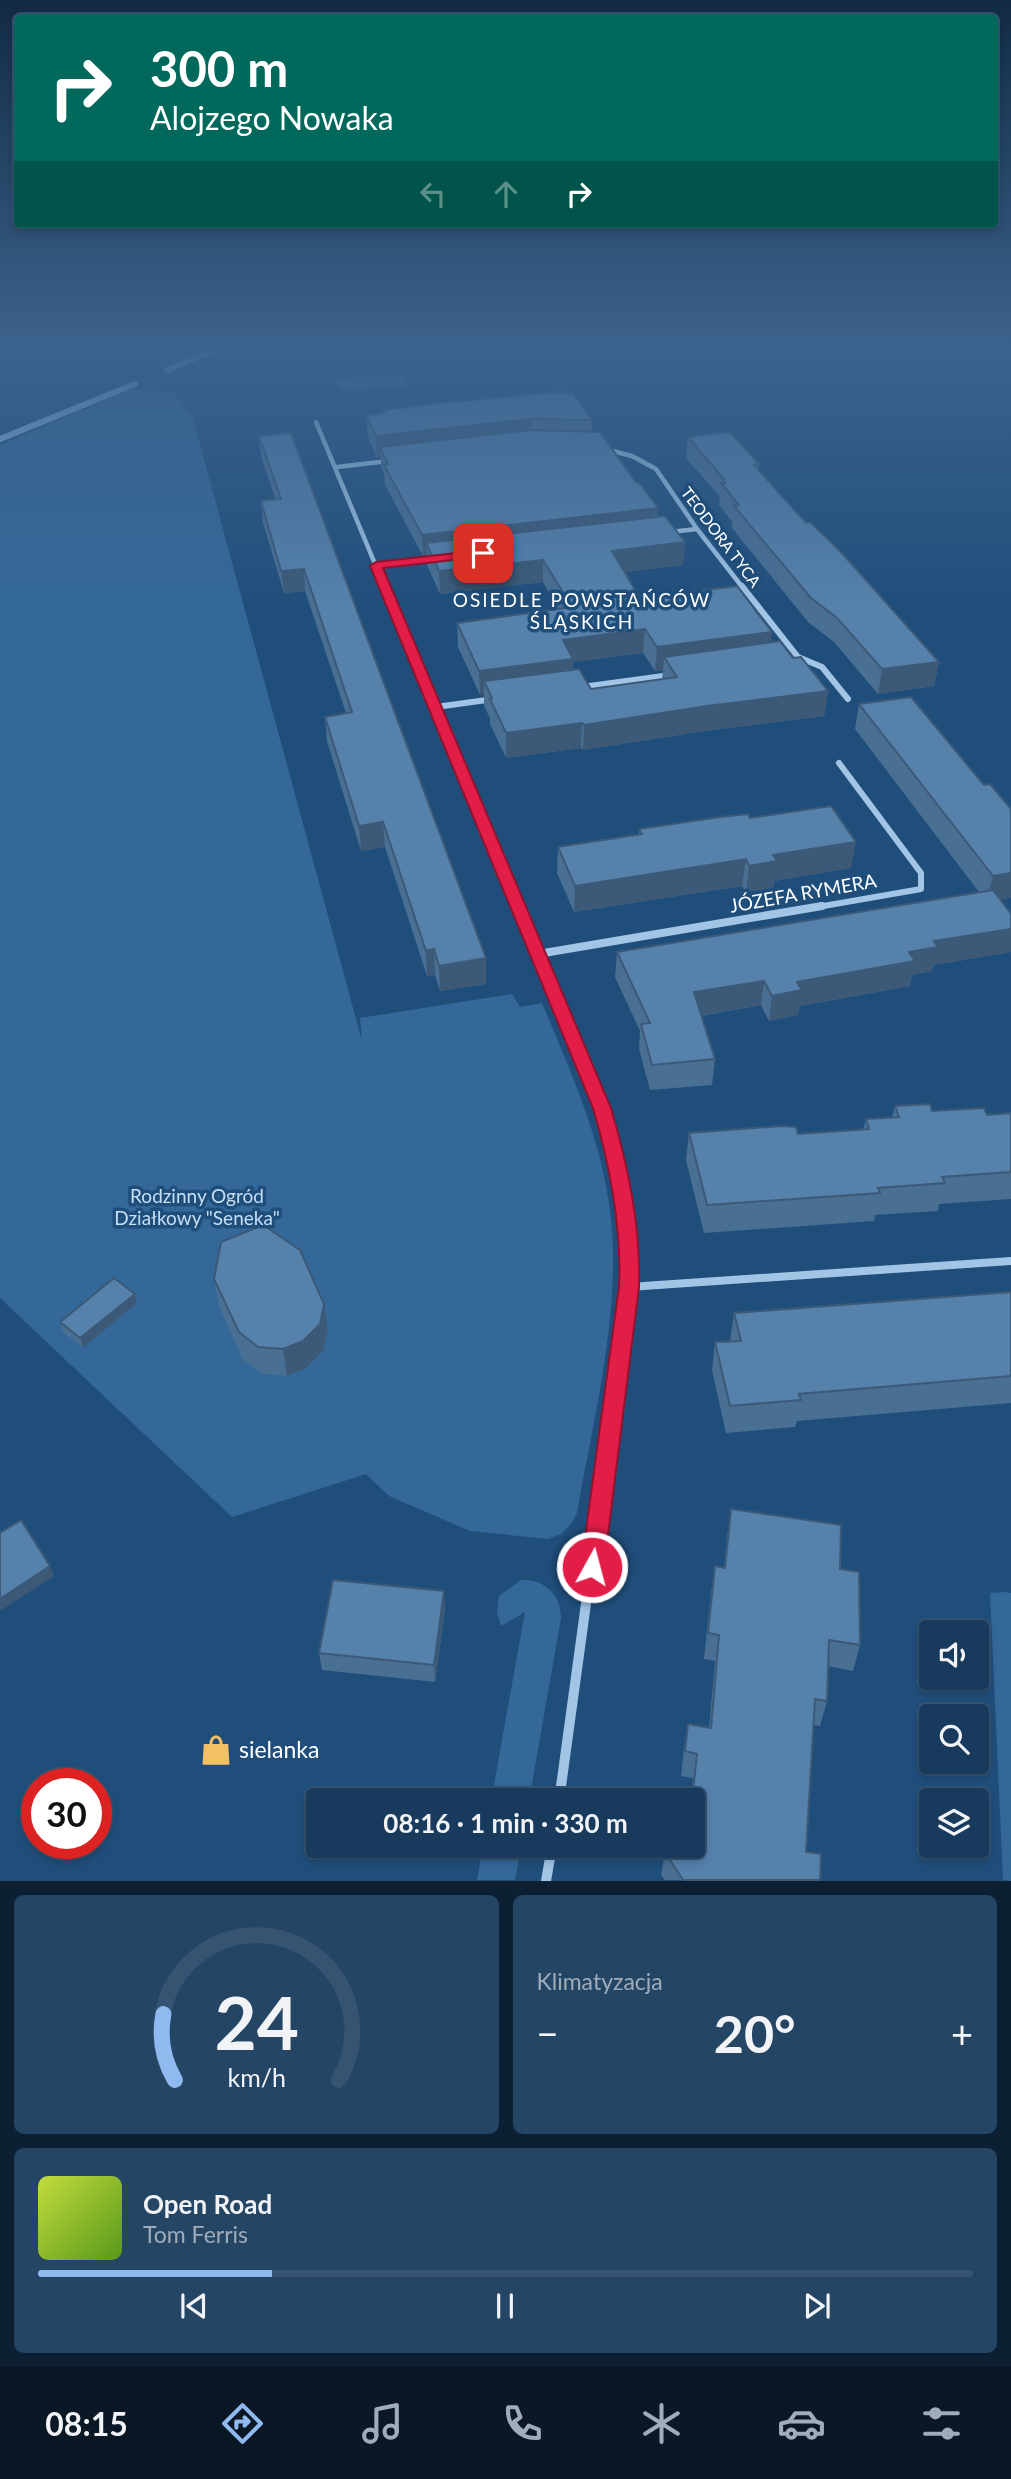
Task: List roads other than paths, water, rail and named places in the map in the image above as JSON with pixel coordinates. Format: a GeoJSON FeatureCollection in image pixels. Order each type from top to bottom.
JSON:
{"type":"FeatureCollection","features":[{"type":"Feature","properties":{"kind":"street"},"geometry":{"type":"LineString","coordinates":[[321,432],[602,1108],[617,1158],[628,1224],[629,1287],[561,1788]]}},
{"type":"Feature","properties":{"kind":"street","name":"TEODORA TYCA"},"geometry":{"type":"LineString","coordinates":[[597,447],[632,456],[656,469],[697,529],[798,657],[822,667],[848,699]]}},
{"type":"Feature","properties":{"kind":"street"},"geometry":{"type":"LineString","coordinates":[[337,467],[400,460]]}},
{"type":"Feature","properties":{"kind":"street"},"geometry":{"type":"LineString","coordinates":[[657,534],[697,529]]}},
{"type":"Feature","properties":{"kind":"street"},"geometry":{"type":"LineString","coordinates":[[376,566],[443,558]]}},
{"type":"Feature","properties":{"kind":"street"},"geometry":{"type":"LineString","coordinates":[[785,659],[798,657]]}},
{"type":"Feature","properties":{"kind":"street"},"geometry":{"type":"LineString","coordinates":[[570,688],[677,674]]}},
{"type":"Feature","properties":{"kind":"street"},"geometry":{"type":"LineString","coordinates":[[436,707],[503,698]]}},
{"type":"Feature","properties":{"kind":"street","name":"JÓZEFA RYMERA"},"geometry":{"type":"LineString","coordinates":[[538,954],[921,889],[921,873],[839,763]]}},
{"type":"Feature","properties":{"kind":"street"},"geometry":{"type":"LineString","coordinates":[[629,1287],[1011,1261]]}},
{"type":"Feature","properties":{"kind":"street"},"geometry":{"type":"LineString","coordinates":[[546,1881],[550,1858]]}},
{"type":"Feature","properties":{"kind":"waterway"},"geometry":{"type":"LineString","coordinates":[[0,439],[18,432]]}},
{"type":"Feature","properties":{"kind":"place","name":"sielanka"},"geometry":{"type":"Point","coordinates":[216,1750]}},
{"type":"Feature","properties":{"kind":"district","name":"OSIEDLE POWSTAŃCÓW ŚLĄSKICH"},"geometry":{"type":"Point","coordinates":[582,611]}},
{"type":"Feature","properties":{"kind":"park label","name":"Rodzinny Ogród Działkowy \"Seneka\""},"geometry":{"type":"Point","coordinates":[197,1207]}}]}
